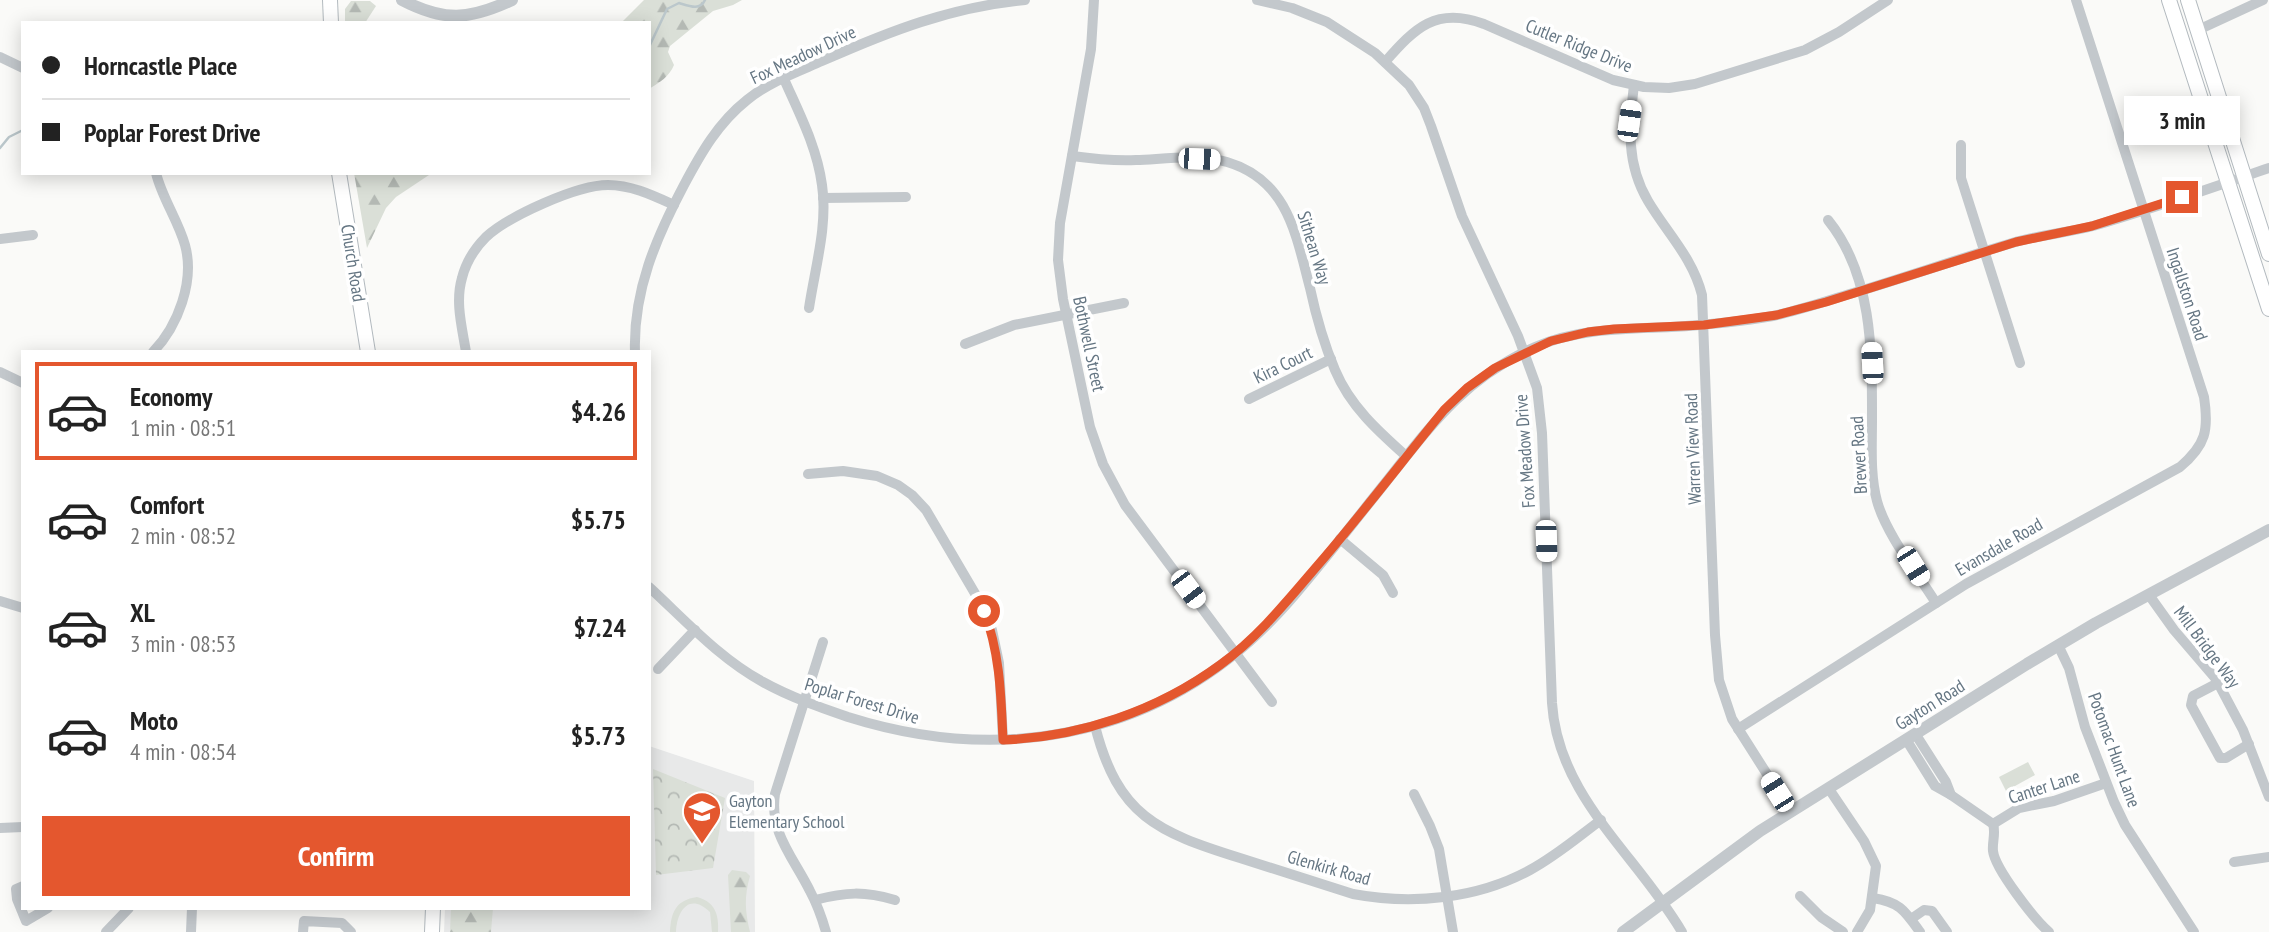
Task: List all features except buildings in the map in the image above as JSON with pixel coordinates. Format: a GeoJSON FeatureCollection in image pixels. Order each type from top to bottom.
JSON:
{"type":"FeatureCollection","features":[{"type":"Feature","properties":{"kind":"main road"},"geometry":{"type":"LineString","coordinates":[[330,0],[331,21]]}},
{"type":"Feature","properties":{"kind":"main road"},"geometry":{"type":"LineString","coordinates":[[2169,0],[2269,309]]}},
{"type":"Feature","properties":{"kind":"main road"},"geometry":{"type":"LineString","coordinates":[[2188,0],[2269,254]]}},
{"type":"Feature","properties":{"kind":"main road","name":"Church Road"},"geometry":{"type":"LineString","coordinates":[[339,175],[368,350]]}},
{"type":"Feature","properties":{"kind":"main road"},"geometry":{"type":"LineString","coordinates":[[432,932],[433,910]]}},
{"type":"Feature","properties":{"kind":"street"},"geometry":{"type":"LineString","coordinates":[[402,0],[431,14],[458,17],[479,13],[512,0]]}},
{"type":"Feature","properties":{"kind":"street","name":"Fox Meadow Drive"},"geometry":{"type":"LineString","coordinates":[[635,350],[639,302],[654,248],[698,159],[718,128],[748,99],[784,79],[917,22],[972,7],[1026,0]]}},
{"type":"Feature","properties":{"kind":"street","name":"Bothwell Street"},"geometry":{"type":"LineString","coordinates":[[1094,0],[1091,50],[1059,236],[1059,273],[1090,427],[1109,478],[1125,505],[1272,702]]}},
{"type":"Feature","properties":{"kind":"street","name":"Fox Meadow Drive"},"geometry":{"type":"LineString","coordinates":[[1257,0],[1292,8],[1348,34],[1385,62],[1409,85],[1424,108],[1462,216],[1524,352],[1537,388],[1541,420],[1552,716],[1558,743],[1566,766],[1580,792],[1682,932]]}},
{"type":"Feature","properties":{"kind":"street","name":"Cutler Ridge Drive"},"geometry":{"type":"LineString","coordinates":[[1385,62],[1419,27],[1444,18],[1462,18],[1484,24],[1603,76],[1634,85],[1662,88],[1695,84],[1782,58],[1819,43],[1888,0]]}},
{"type":"Feature","properties":{"kind":"street","name":"Ingallston Road"},"geometry":{"type":"LineString","coordinates":[[2076,0],[2204,397],[2207,421],[2203,439]]}},
{"type":"Feature","properties":{"kind":"street"},"geometry":{"type":"LineString","coordinates":[[2198,30],[2263,0]]}},
{"type":"Feature","properties":{"kind":"street"},"geometry":{"type":"LineString","coordinates":[[0,57],[21,67]]}},
{"type":"Feature","properties":{"kind":"street"},"geometry":{"type":"LineString","coordinates":[[784,79],[814,149],[823,187],[820,235],[809,308]]}},
{"type":"Feature","properties":{"kind":"street","name":"Warren View Road"},"geometry":{"type":"LineString","coordinates":[[1634,85],[1629,133],[1633,167],[1648,202],[1693,268],[1702,295],[1716,655],[1723,694],[1738,729],[1791,812]]}},
{"type":"Feature","properties":{"kind":"street"},"geometry":{"type":"LineString","coordinates":[[1961,145],[1962,178],[2021,363]]}},
{"type":"Feature","properties":{"kind":"street","name":"Sithean Way"},"geometry":{"type":"LineString","coordinates":[[1072,156],[1107,160],[1216,159],[1234,164],[1256,176],[1273,191],[1288,213],[1331,359],[1346,392],[1381,433],[1406,456]]}},
{"type":"Feature","properties":{"kind":"street","name":"Poplar Forest Drive"},"geometry":{"type":"LineString","coordinates":[[651,589],[717,650],[752,676],[787,695],[901,732],[955,740],[1003,740],[1037,738],[1095,726],[1157,702],[1208,673],[1235,653],[1285,606],[1444,410],[1467,388],[1524,352],[1551,341],[1588,332],[1704,325],[1777,315],[2040,236],[2092,226],[2269,168]]}},
{"type":"Feature","properties":{"kind":"street"},"geometry":{"type":"LineString","coordinates":[[154,350],[171,327],[180,306],[186,284],[187,260],[185,245],[157,175]]}},
{"type":"Feature","properties":{"kind":"street"},"geometry":{"type":"LineString","coordinates":[[466,350],[459,309],[462,277],[474,252],[495,229],[566,193],[593,186],[632,188],[674,205]]}},
{"type":"Feature","properties":{"kind":"street"},"geometry":{"type":"LineString","coordinates":[[823,198],[906,197]]}},
{"type":"Feature","properties":{"kind":"street","name":"Brewer Road"},"geometry":{"type":"LineString","coordinates":[[1828,220],[1846,246],[1861,290],[1871,334],[1872,453],[1877,501],[1889,528],[1936,603]]}},
{"type":"Feature","properties":{"kind":"street"},"geometry":{"type":"LineString","coordinates":[[0,239],[33,235]]}},
{"type":"Feature","properties":{"kind":"street"},"geometry":{"type":"LineString","coordinates":[[965,344],[1014,325],[1124,303]]}},
{"type":"Feature","properties":{"kind":"street","name":"Kira Court"},"geometry":{"type":"LineString","coordinates":[[1249,399],[1331,359]]}},
{"type":"Feature","properties":{"kind":"street"},"geometry":{"type":"LineString","coordinates":[[0,372],[21,382]]}},
{"type":"Feature","properties":{"kind":"street","name":"Evansdale Road"},"geometry":{"type":"LineString","coordinates":[[1738,729],[2003,562],[2174,471],[2190,458],[2203,439]]}},
{"type":"Feature","properties":{"kind":"street"},"geometry":{"type":"LineString","coordinates":[[808,474],[843,471],[877,476],[898,485],[926,510],[980,602],[992,631],[999,663],[1003,740]]}},
{"type":"Feature","properties":{"kind":"street","name":"Gayton Road"},"geometry":{"type":"LineString","coordinates":[[1623,932],[1732,851],[1791,812],[2058,645],[2269,530]]}},
{"type":"Feature","properties":{"kind":"street"},"geometry":{"type":"LineString","coordinates":[[1340,539],[1382,575],[1392,593]]}},
{"type":"Feature","properties":{"kind":"street","name":"Mill Bridge Way"},"geometry":{"type":"LineString","coordinates":[[2149,595],[2218,683],[2249,744],[2269,797]]}},
{"type":"Feature","properties":{"kind":"street"},"geometry":{"type":"LineString","coordinates":[[0,601],[21,606]]}},
{"type":"Feature","properties":{"kind":"street"},"geometry":{"type":"LineString","coordinates":[[658,669],[695,630]]}},
{"type":"Feature","properties":{"kind":"street"},"geometry":{"type":"LineString","coordinates":[[823,642],[775,794],[774,810],[778,834],[814,900],[826,932]]}},
{"type":"Feature","properties":{"kind":"street","name":"Potomac Hunt Lane"},"geometry":{"type":"LineString","coordinates":[[2058,645],[2069,668],[2085,727],[2124,825],[2194,932]]}},
{"type":"Feature","properties":{"kind":"street"},"geometry":{"type":"LineString","coordinates":[[2218,683],[2193,696],[2191,705],[2220,758],[2226,758],[2249,744]]}},
{"type":"Feature","properties":{"kind":"street","name":"Glenkirk Road"},"geometry":{"type":"LineString","coordinates":[[1095,726],[1108,768],[1125,795],[1150,821],[1175,836],[1353,894],[1397,900],[1480,890],[1514,878],[1546,861],[1601,820]]}},
{"type":"Feature","properties":{"kind":"street"},"geometry":{"type":"LineString","coordinates":[[1911,738],[1946,782],[1951,795],[1993,824],[1993,852],[1997,862],[2027,910],[2049,932]]}},
{"type":"Feature","properties":{"kind":"street","name":"Canter Lane"},"geometry":{"type":"LineString","coordinates":[[1993,824],[2019,808],[2054,801],[2106,783]]}},
{"type":"Feature","properties":{"kind":"street"},"geometry":{"type":"LineString","coordinates":[[1829,789],[1864,841],[1876,866],[1870,910],[1857,932]]}},
{"type":"Feature","properties":{"kind":"street"},"geometry":{"type":"LineString","coordinates":[[1414,794],[1439,849],[1453,932]]}},
{"type":"Feature","properties":{"kind":"street"},"geometry":{"type":"LineString","coordinates":[[0,828],[21,827]]}},
{"type":"Feature","properties":{"kind":"street"},"geometry":{"type":"LineString","coordinates":[[2234,862],[2269,857]]}},
{"type":"Feature","properties":{"kind":"street"},"geometry":{"type":"LineString","coordinates":[[21,887],[16,889],[21,908]]}},
{"type":"Feature","properties":{"kind":"street"},"geometry":{"type":"LineString","coordinates":[[814,900],[862,892],[895,900]]}},
{"type":"Feature","properties":{"kind":"street"},"geometry":{"type":"LineString","coordinates":[[1800,896],[1821,917],[1843,932]]}},
{"type":"Feature","properties":{"kind":"street"},"geometry":{"type":"LineString","coordinates":[[1873,898],[1903,908],[1920,932]]}},
{"type":"Feature","properties":{"kind":"street"},"geometry":{"type":"LineString","coordinates":[[22,910],[26,921],[45,910]]}},
{"type":"Feature","properties":{"kind":"street"},"geometry":{"type":"LineString","coordinates":[[106,932],[127,910]]}},
{"type":"Feature","properties":{"kind":"street"},"geometry":{"type":"LineString","coordinates":[[189,930],[192,910]]}},
{"type":"Feature","properties":{"kind":"street"},"geometry":{"type":"LineString","coordinates":[[1911,919],[1924,911],[1932,911],[1947,932]]}},
{"type":"Feature","properties":{"kind":"street"},"geometry":{"type":"LineString","coordinates":[[303,926],[342,923],[351,932]]}},
{"type":"Feature","properties":{"kind":"shaded area","name":"Gayton Elementary School"},"geometry":{"type":"Polygon","coordinates":[[[651,747],[754,781],[755,932],[444,932],[445,910],[651,910],[651,747]]]}},
{"type":"Feature","properties":{"kind":"green space"},"geometry":{"type":"Polygon","coordinates":[[[644,0],[742,0],[713,11],[670,46],[668,52],[674,65],[667,76],[651,88],[651,21],[623,21],[644,0]]]}},
{"type":"Feature","properties":{"kind":"green space"},"geometry":{"type":"Polygon","coordinates":[[[351,1],[370,1],[376,6],[366,21],[345,21],[345,9],[351,1]]]}},
{"type":"Feature","properties":{"kind":"green space"},"geometry":{"type":"Polygon","coordinates":[[[354,175],[429,175],[396,197],[386,208],[367,248],[354,175]]]}},
{"type":"Feature","properties":{"kind":"green space"},"geometry":{"type":"Polygon","coordinates":[[[2028,762],[2035,775],[2006,791],[1999,777],[2028,762]]]}},
{"type":"Feature","properties":{"kind":"green space"},"geometry":{"type":"Polygon","coordinates":[[[653,769],[725,798],[713,868],[656,875],[653,769]]]}},
{"type":"Feature","properties":{"kind":"green space"},"geometry":{"type":"Polygon","coordinates":[[[732,870],[746,872],[750,876],[746,904],[750,932],[731,932],[728,875],[732,870]]]}},
{"type":"Feature","properties":{"kind":"green space"},"geometry":{"type":"Polygon","coordinates":[[[697,897],[708,902],[715,910],[718,932],[712,932],[710,912],[703,906],[690,904],[679,917],[676,932],[670,932],[679,904],[697,897]]]}},
{"type":"Feature","properties":{"kind":"green space"},"geometry":{"type":"Polygon","coordinates":[[[451,910],[493,910],[491,932],[450,932],[451,910]]]}},
{"type":"Feature","properties":{"kind":"waterway"},"geometry":{"type":"LineString","coordinates":[[651,43],[667,9],[679,3],[697,7],[705,0]]}},
{"type":"Feature","properties":{"kind":"waterway"},"geometry":{"type":"LineString","coordinates":[[0,148],[9,137],[21,131]]}},
{"type":"Feature","properties":{"kind":"place","name":"Gayton Elementary School"},"geometry":{"type":"Point","coordinates":[702,845]}},
{"type":"Feature","properties":{"kind":"route"},"geometry":{"type":"LineString","coordinates":[[984,611],[992,631],[999,663],[1003,740],[1037,738],[1083,730],[1108,722],[1143,709],[1191,684],[1222,664],[1251,640],[1285,606],[1444,410],[1467,388],[1507,360],[1551,341],[1588,332],[1704,325],[1777,315],[2016,242],[2092,226],[2182,197]]}}]}
